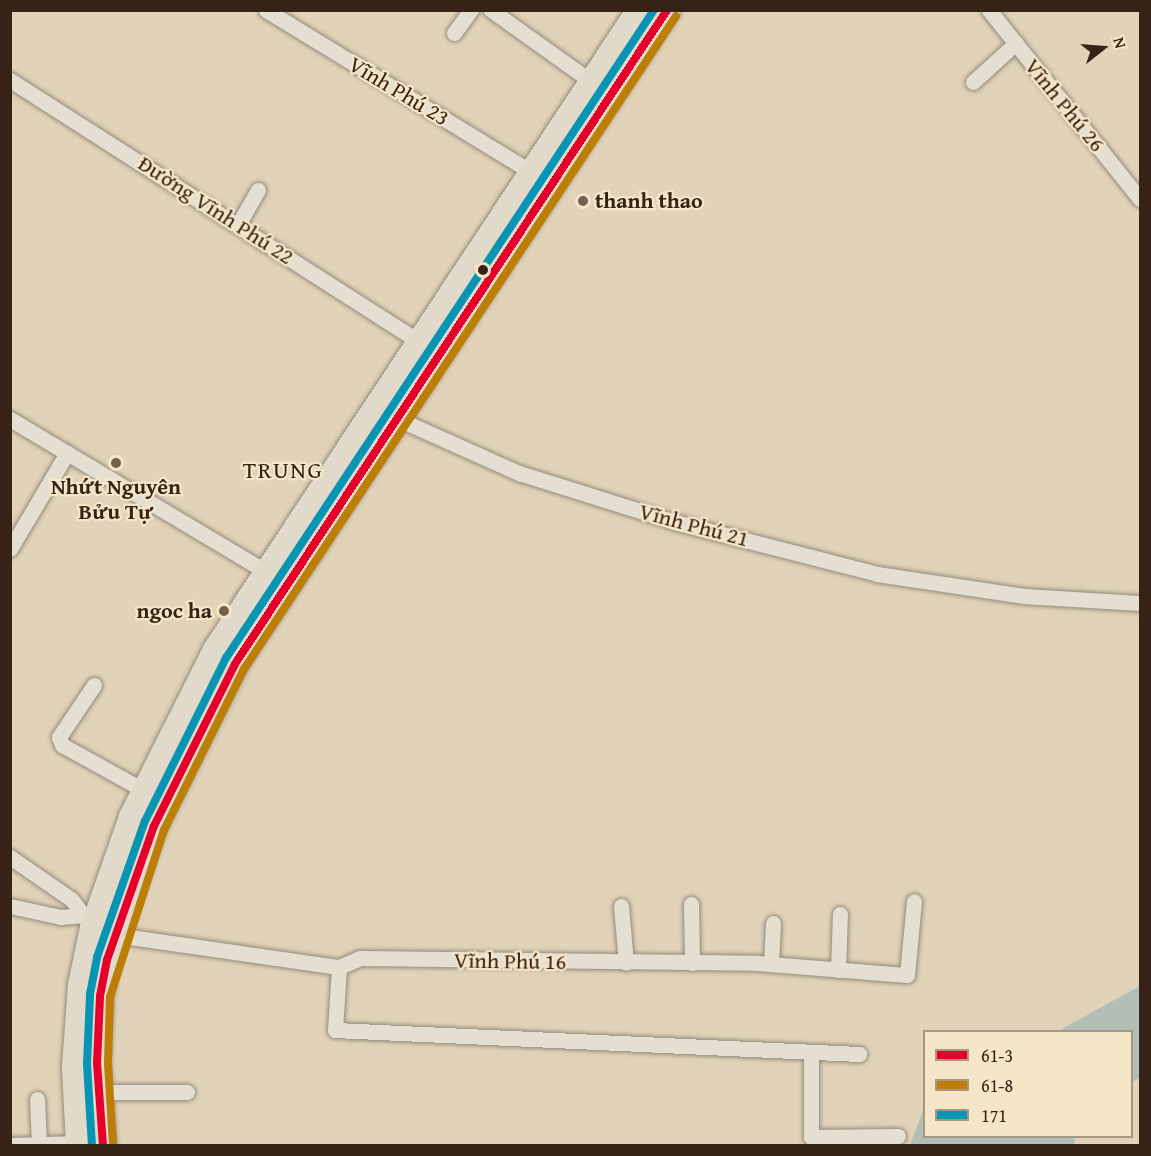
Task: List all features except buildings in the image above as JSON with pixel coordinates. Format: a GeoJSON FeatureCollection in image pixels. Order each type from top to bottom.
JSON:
{"type":"FeatureCollection","features":[{"type":"Feature","properties":{"kind":"highway"},"geometry":{"type":"LineString","coordinates":[[87,1145],[99,1092],[98,926],[154,826],[236,664],[387,413],[419,342],[640,10]]}},
{"type":"Feature","properties":{"kind":"highway"},"geometry":{"type":"LineString","coordinates":[[87,1145],[78,1028],[98,926],[145,791],[216,650],[267,572],[387,413],[667,10]]}},
{"type":"Feature","properties":{"kind":"street","name":"Vĩnh Phú 23"},"geometry":{"type":"LineString","coordinates":[[266,10],[531,172]]}},
{"type":"Feature","properties":{"kind":"street"},"geometry":{"type":"LineString","coordinates":[[454,33],[471,10]]}},
{"type":"Feature","properties":{"kind":"street"},"geometry":{"type":"LineString","coordinates":[[491,10],[592,82]]}},
{"type":"Feature","properties":{"kind":"street","name":"Vĩnh Phú 26"},"geometry":{"type":"LineString","coordinates":[[989,10],[1140,199]]}},
{"type":"Feature","properties":{"kind":"street"},"geometry":{"type":"LineString","coordinates":[[973,82],[1016,43]]}},
{"type":"Feature","properties":{"kind":"street","name":"Đường Vĩnh Phú 22"},"geometry":{"type":"LineString","coordinates":[[10,80],[239,223],[419,342]]}},
{"type":"Feature","properties":{"kind":"street"},"geometry":{"type":"LineString","coordinates":[[239,223],[258,190]]}},
{"type":"Feature","properties":{"kind":"street","name":"Vĩnh Phú 21"},"geometry":{"type":"LineString","coordinates":[[387,413],[519,473],[675,522],[877,574],[1024,596],[1140,603]]}},
{"type":"Feature","properties":{"kind":"street"},"geometry":{"type":"LineString","coordinates":[[10,419],[267,572]]}},
{"type":"Feature","properties":{"kind":"street"},"geometry":{"type":"LineString","coordinates":[[10,549],[67,453]]}},
{"type":"Feature","properties":{"kind":"street"},"geometry":{"type":"LineString","coordinates":[[94,685],[59,737],[62,745],[145,791]]}},
{"type":"Feature","properties":{"kind":"street"},"geometry":{"type":"LineString","coordinates":[[10,857],[98,926]]}},
{"type":"Feature","properties":{"kind":"street","name":"Vĩnh Phú 16"},"geometry":{"type":"LineString","coordinates":[[10,906],[98,926],[339,967],[360,958],[771,964],[908,975],[914,901]]}},
{"type":"Feature","properties":{"kind":"street"},"geometry":{"type":"LineString","coordinates":[[691,904],[692,963]]}},
{"type":"Feature","properties":{"kind":"street"},"geometry":{"type":"LineString","coordinates":[[621,906],[626,963]]}},
{"type":"Feature","properties":{"kind":"street"},"geometry":{"type":"LineString","coordinates":[[838,969],[840,914]]}},
{"type":"Feature","properties":{"kind":"street"},"geometry":{"type":"LineString","coordinates":[[771,964],[773,923]]}},
{"type":"Feature","properties":{"kind":"street"},"geometry":{"type":"LineString","coordinates":[[339,967],[335,1030],[811,1055],[859,1054]]}},
{"type":"Feature","properties":{"kind":"street"},"geometry":{"type":"LineString","coordinates":[[811,1055],[811,1137],[898,1136]]}},
{"type":"Feature","properties":{"kind":"street"},"geometry":{"type":"LineString","coordinates":[[99,1092],[186,1092]]}},
{"type":"Feature","properties":{"kind":"street"},"geometry":{"type":"LineString","coordinates":[[38,1098],[39,1145]]}},
{"type":"Feature","properties":{"kind":"street"},"geometry":{"type":"LineString","coordinates":[[10,1145],[87,1145]]}},
{"type":"Feature","properties":{"kind":"shaded area"},"geometry":{"type":"Polygon","coordinates":[[[1140,986],[1140,1078],[1133,1082],[1133,1030],[1060,1030],[1140,986]]]}},
{"type":"Feature","properties":{"kind":"shaded area"},"geometry":{"type":"Polygon","coordinates":[[[923,1111],[923,1138],[1075,1138],[1074,1145],[910,1145],[923,1111]]]}},
{"type":"Feature","properties":{"kind":"transit line","name":"171"},"geometry":{"type":"LineString","coordinates":[[92,1146],[87,1064],[90,994],[97,957],[145,821],[226,658],[654,10]]}},
{"type":"Feature","properties":{"kind":"transit line","name":"61-3"},"geometry":{"type":"LineString","coordinates":[[103,1146],[97,1063],[100,996],[107,960],[154,826],[235,664],[667,10]]}},
{"type":"Feature","properties":{"kind":"transit line","name":"61-8"},"geometry":{"type":"LineString","coordinates":[[113,1145],[108,1063],[110,997],[164,830],[244,669],[676,16]]}},
{"type":"Feature","properties":{"kind":"place","name":"thanh thao"},"geometry":{"type":"Point","coordinates":[583,201]}},
{"type":"Feature","properties":{"kind":"place","name":"Nhứt Nguyên Bửu Tự"},"geometry":{"type":"Point","coordinates":[116,463]}},
{"type":"Feature","properties":{"kind":"place","name":"ngoc ha"},"geometry":{"type":"Point","coordinates":[224,611]}},
{"type":"Feature","properties":{"kind":"district","name":"TRUNG"},"geometry":{"type":"Point","coordinates":[283,470]}}]}
